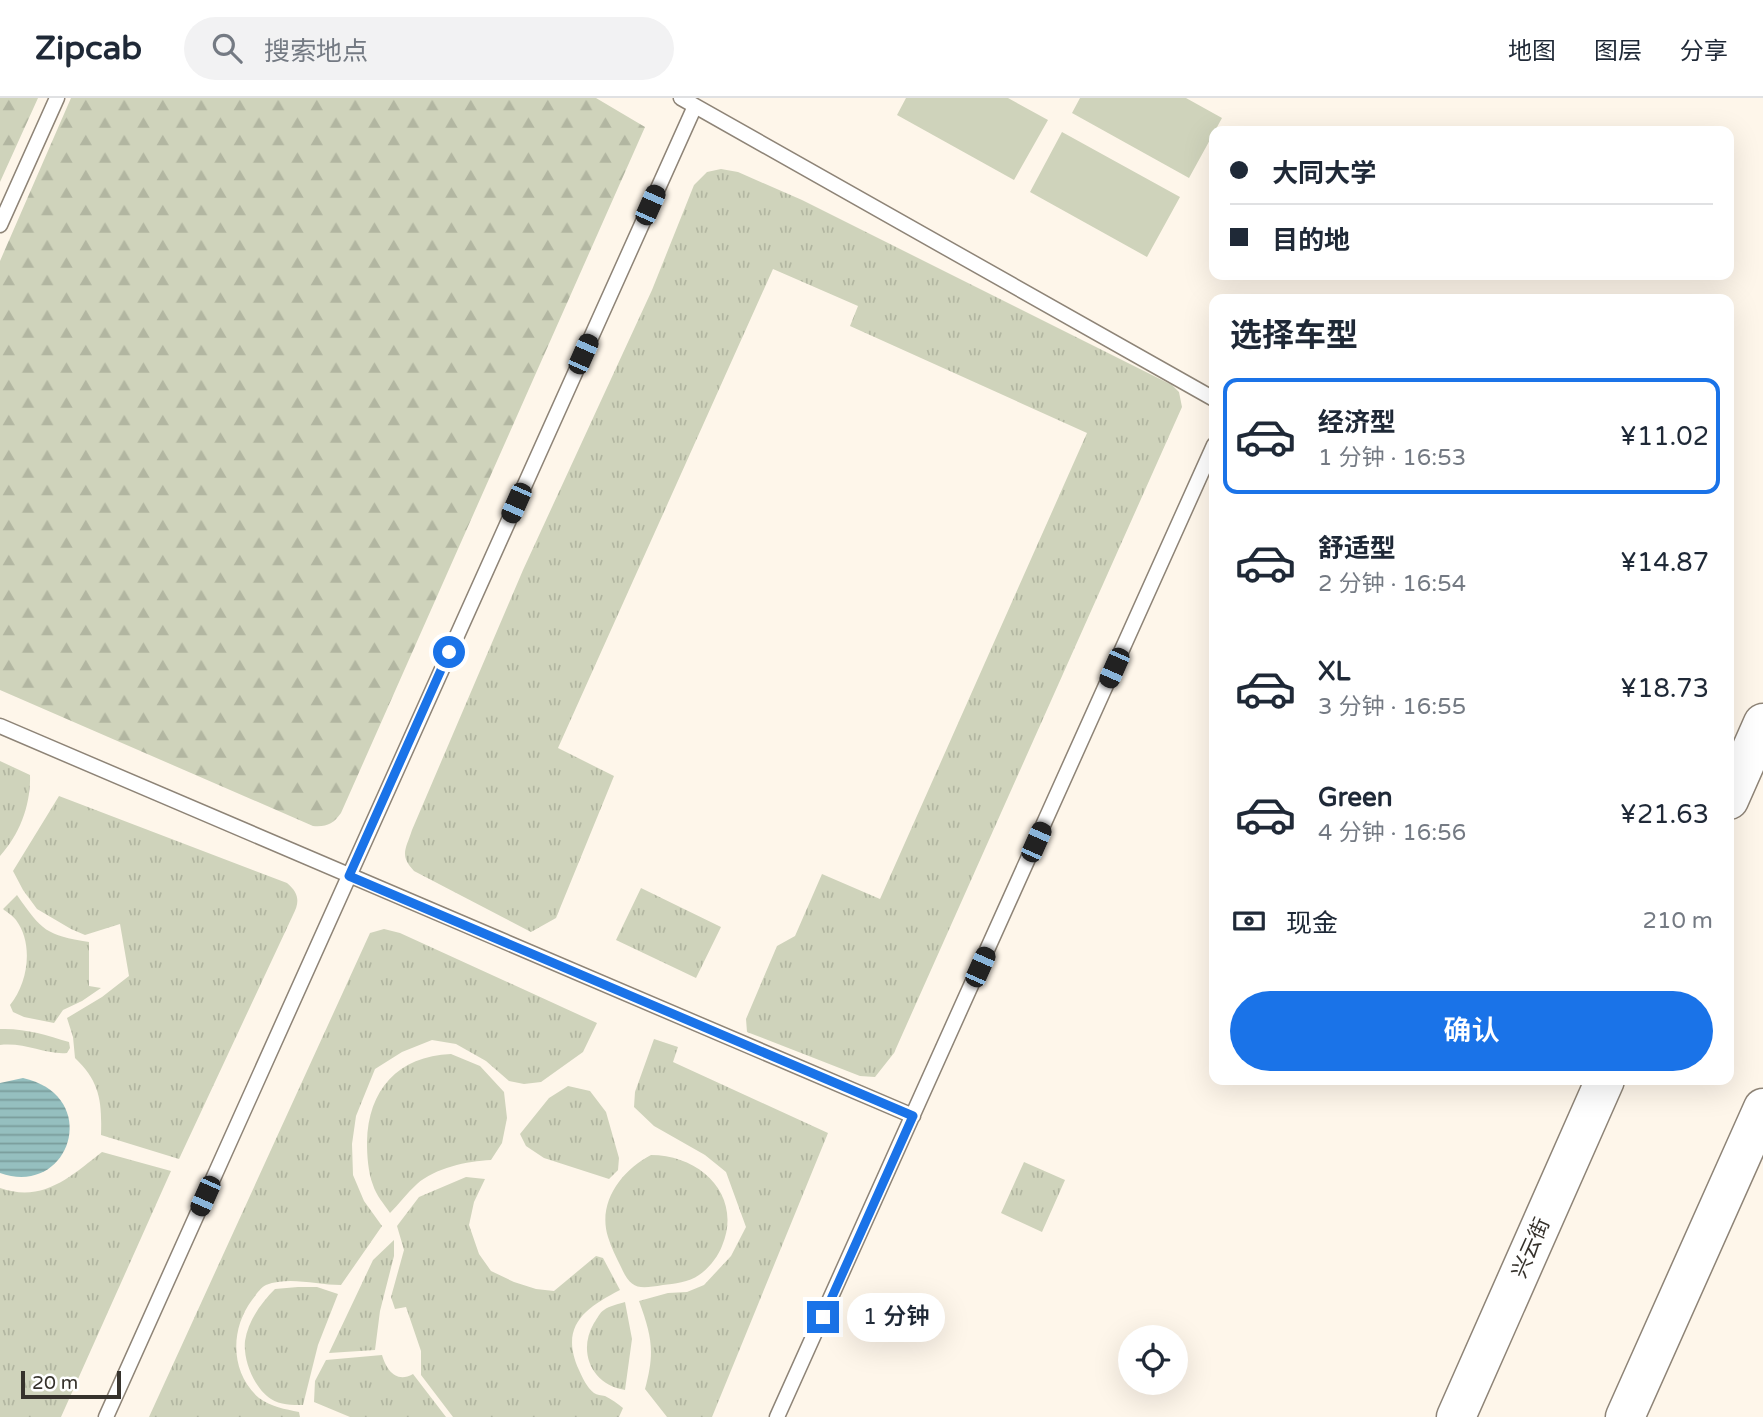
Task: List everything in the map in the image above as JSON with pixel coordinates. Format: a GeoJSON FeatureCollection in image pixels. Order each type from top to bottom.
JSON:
{"type":"FeatureCollection","features":[{"type":"Feature","properties":{"kind":"main road"},"geometry":{"type":"LineString","coordinates":[[1734,789],[1763,723]]}},
{"type":"Feature","properties":{"kind":"main road","name":"兴云街"},"geometry":{"type":"LineString","coordinates":[[1456,1417],[1603,1085]]}},
{"type":"Feature","properties":{"kind":"main road"},"geometry":{"type":"LineString","coordinates":[[1628,1416],[1763,1108]]}},
{"type":"Feature","properties":{"kind":"lane"},"geometry":{"type":"LineString","coordinates":[[0,225],[57,98]]}},
{"type":"Feature","properties":{"kind":"lane"},"geometry":{"type":"LineString","coordinates":[[681,98],[1209,396]]}},
{"type":"Feature","properties":{"kind":"lane"},"geometry":{"type":"LineString","coordinates":[[106,1417],[695,106]]}},
{"type":"Feature","properties":{"kind":"lane"},"geometry":{"type":"LineString","coordinates":[[777,1417],[1209,456]]}},
{"type":"Feature","properties":{"kind":"lane"},"geometry":{"type":"LineString","coordinates":[[0,726],[913,1116]]}},
{"type":"Feature","properties":{"kind":"green space"},"geometry":{"type":"Polygon","coordinates":[[[0,98],[38,98],[0,182],[0,98]]]}},
{"type":"Feature","properties":{"kind":"green space"},"geometry":{"type":"Polygon","coordinates":[[[71,98],[596,98],[645,127],[341,813],[326,825],[313,826],[0,690],[0,261],[71,98]]]}},
{"type":"Feature","properties":{"kind":"green space"},"geometry":{"type":"Polygon","coordinates":[[[906,98],[1008,98],[1048,120],[1014,180],[897,115],[906,98]]]}},
{"type":"Feature","properties":{"kind":"green space"},"geometry":{"type":"Polygon","coordinates":[[[1080,98],[1186,98],[1222,118],[1218,126],[1209,126],[1209,142],[1189,178],[1072,113],[1080,98]]]}},
{"type":"Feature","properties":{"kind":"green space"},"geometry":{"type":"Polygon","coordinates":[[[1062,132],[1180,197],[1147,257],[1030,192],[1062,132]]]}},
{"type":"Feature","properties":{"kind":"green space"},"geometry":{"type":"Polygon","coordinates":[[[721,169],[738,172],[802,200],[1172,385],[1179,392],[1182,407],[894,1053],[875,1077],[860,1076],[747,1032],[746,1019],[777,946],[795,936],[822,874],[880,899],[1087,433],[850,326],[858,306],[773,269],[558,748],[614,776],[556,918],[531,932],[414,871],[405,856],[412,830],[523,570],[652,290],[694,185],[707,172],[721,169]]]}},
{"type":"Feature","properties":{"kind":"green space"},"geometry":{"type":"Polygon","coordinates":[[[0,761],[30,775],[30,786],[23,818],[0,856],[0,761]]]}},
{"type":"Feature","properties":{"kind":"green space"},"geometry":{"type":"Polygon","coordinates":[[[59,796],[287,883],[296,894],[295,910],[179,1159],[101,1135],[98,1093],[90,1075],[75,1058],[73,1037],[67,1018],[102,997],[129,976],[120,924],[85,935],[71,929],[37,909],[13,871],[59,796]]]}},
{"type":"Feature","properties":{"kind":"green space"},"geometry":{"type":"Polygon","coordinates":[[[641,888],[721,927],[696,978],[616,940],[641,888]]]}},
{"type":"Feature","properties":{"kind":"green space"},"geometry":{"type":"Polygon","coordinates":[[[17,895],[33,917],[46,929],[63,937],[89,942],[89,986],[101,988],[63,1010],[54,1023],[24,1017],[13,1012],[10,1005],[25,975],[27,952],[22,930],[15,919],[3,909],[17,895]]]}},
{"type":"Feature","properties":{"kind":"green space"},"geometry":{"type":"Polygon","coordinates":[[[384,929],[400,933],[597,1023],[583,1052],[541,1082],[524,1084],[509,1081],[486,1061],[456,1044],[432,1040],[402,1052],[375,1069],[356,1116],[352,1144],[353,1175],[364,1201],[382,1226],[341,1285],[284,1281],[264,1286],[245,1312],[237,1337],[238,1364],[249,1388],[264,1401],[299,1412],[300,1417],[149,1417],[370,933],[384,929]]]}},
{"type":"Feature","properties":{"kind":"green space"},"geometry":{"type":"Polygon","coordinates":[[[0,1029],[44,1035],[69,1042],[70,1048],[67,1053],[59,1053],[18,1045],[0,1045],[0,1029]]]}},
{"type":"Feature","properties":{"kind":"green space"},"geometry":{"type":"Polygon","coordinates":[[[654,1039],[678,1047],[673,1062],[828,1133],[712,1417],[667,1417],[645,1389],[651,1345],[639,1301],[668,1293],[687,1292],[704,1285],[731,1256],[746,1227],[726,1172],[705,1155],[654,1126],[634,1107],[635,1092],[654,1039]]]}},
{"type":"Feature","properties":{"kind":"green space"},"geometry":{"type":"Polygon","coordinates":[[[451,1054],[480,1066],[504,1092],[507,1118],[502,1143],[491,1160],[452,1166],[424,1178],[390,1213],[376,1192],[369,1169],[367,1142],[373,1107],[380,1092],[401,1069],[432,1056],[451,1054]]]}},
{"type":"Feature","properties":{"kind":"green space"},"geometry":{"type":"Polygon","coordinates":[[[568,1086],[590,1091],[606,1112],[619,1158],[618,1170],[609,1179],[544,1158],[526,1146],[520,1134],[549,1098],[568,1086]]]}},
{"type":"Feature","properties":{"kind":"green space"},"geometry":{"type":"Polygon","coordinates":[[[102,1152],[171,1171],[61,1417],[0,1417],[0,1188],[15,1192],[43,1190],[67,1178],[102,1152]]]}},
{"type":"Feature","properties":{"kind":"green space"},"geometry":{"type":"Polygon","coordinates":[[[651,1155],[686,1162],[713,1182],[722,1195],[727,1211],[727,1228],[718,1254],[699,1275],[681,1282],[642,1287],[628,1280],[615,1256],[608,1237],[606,1212],[614,1188],[631,1169],[651,1155]]]}},
{"type":"Feature","properties":{"kind":"green space"},"geometry":{"type":"Polygon","coordinates":[[[1024,1162],[1065,1180],[1042,1232],[1001,1213],[1024,1162]]]}},
{"type":"Feature","properties":{"kind":"green space"},"geometry":{"type":"Polygon","coordinates":[[[466,1177],[485,1179],[474,1202],[469,1225],[479,1254],[491,1271],[536,1289],[554,1291],[596,1256],[603,1258],[620,1290],[586,1312],[574,1330],[572,1341],[574,1355],[585,1382],[594,1393],[605,1396],[623,1408],[619,1417],[453,1417],[421,1375],[421,1351],[406,1307],[395,1309],[391,1297],[404,1250],[397,1226],[419,1197],[466,1177]]]}},
{"type":"Feature","properties":{"kind":"green space"},"geometry":{"type":"Polygon","coordinates":[[[394,1240],[394,1256],[380,1311],[375,1350],[329,1353],[373,1260],[394,1240]]]}},
{"type":"Feature","properties":{"kind":"green space"},"geometry":{"type":"Polygon","coordinates":[[[317,1287],[338,1294],[318,1345],[303,1405],[290,1405],[271,1399],[259,1388],[246,1357],[245,1341],[252,1319],[270,1294],[275,1289],[317,1287]]]}},
{"type":"Feature","properties":{"kind":"green space"},"geometry":{"type":"Polygon","coordinates":[[[625,1302],[632,1339],[625,1390],[613,1387],[596,1374],[591,1366],[587,1345],[589,1334],[601,1312],[625,1302]]]}},
{"type":"Feature","properties":{"kind":"green space"},"geometry":{"type":"Polygon","coordinates":[[[382,1355],[393,1374],[407,1377],[413,1374],[446,1417],[350,1417],[314,1402],[315,1381],[326,1360],[382,1355]]]}},
{"type":"Feature","properties":{"kind":"water"},"geometry":{"type":"Polygon","coordinates":[[[23,1078],[48,1088],[63,1104],[69,1123],[68,1142],[59,1159],[44,1171],[24,1177],[0,1173],[0,1083],[23,1078]]]}},
{"type":"Feature","properties":{"kind":"route"},"geometry":{"type":"LineString","coordinates":[[449,652],[349,876],[913,1116],[823,1317]]}}]}
